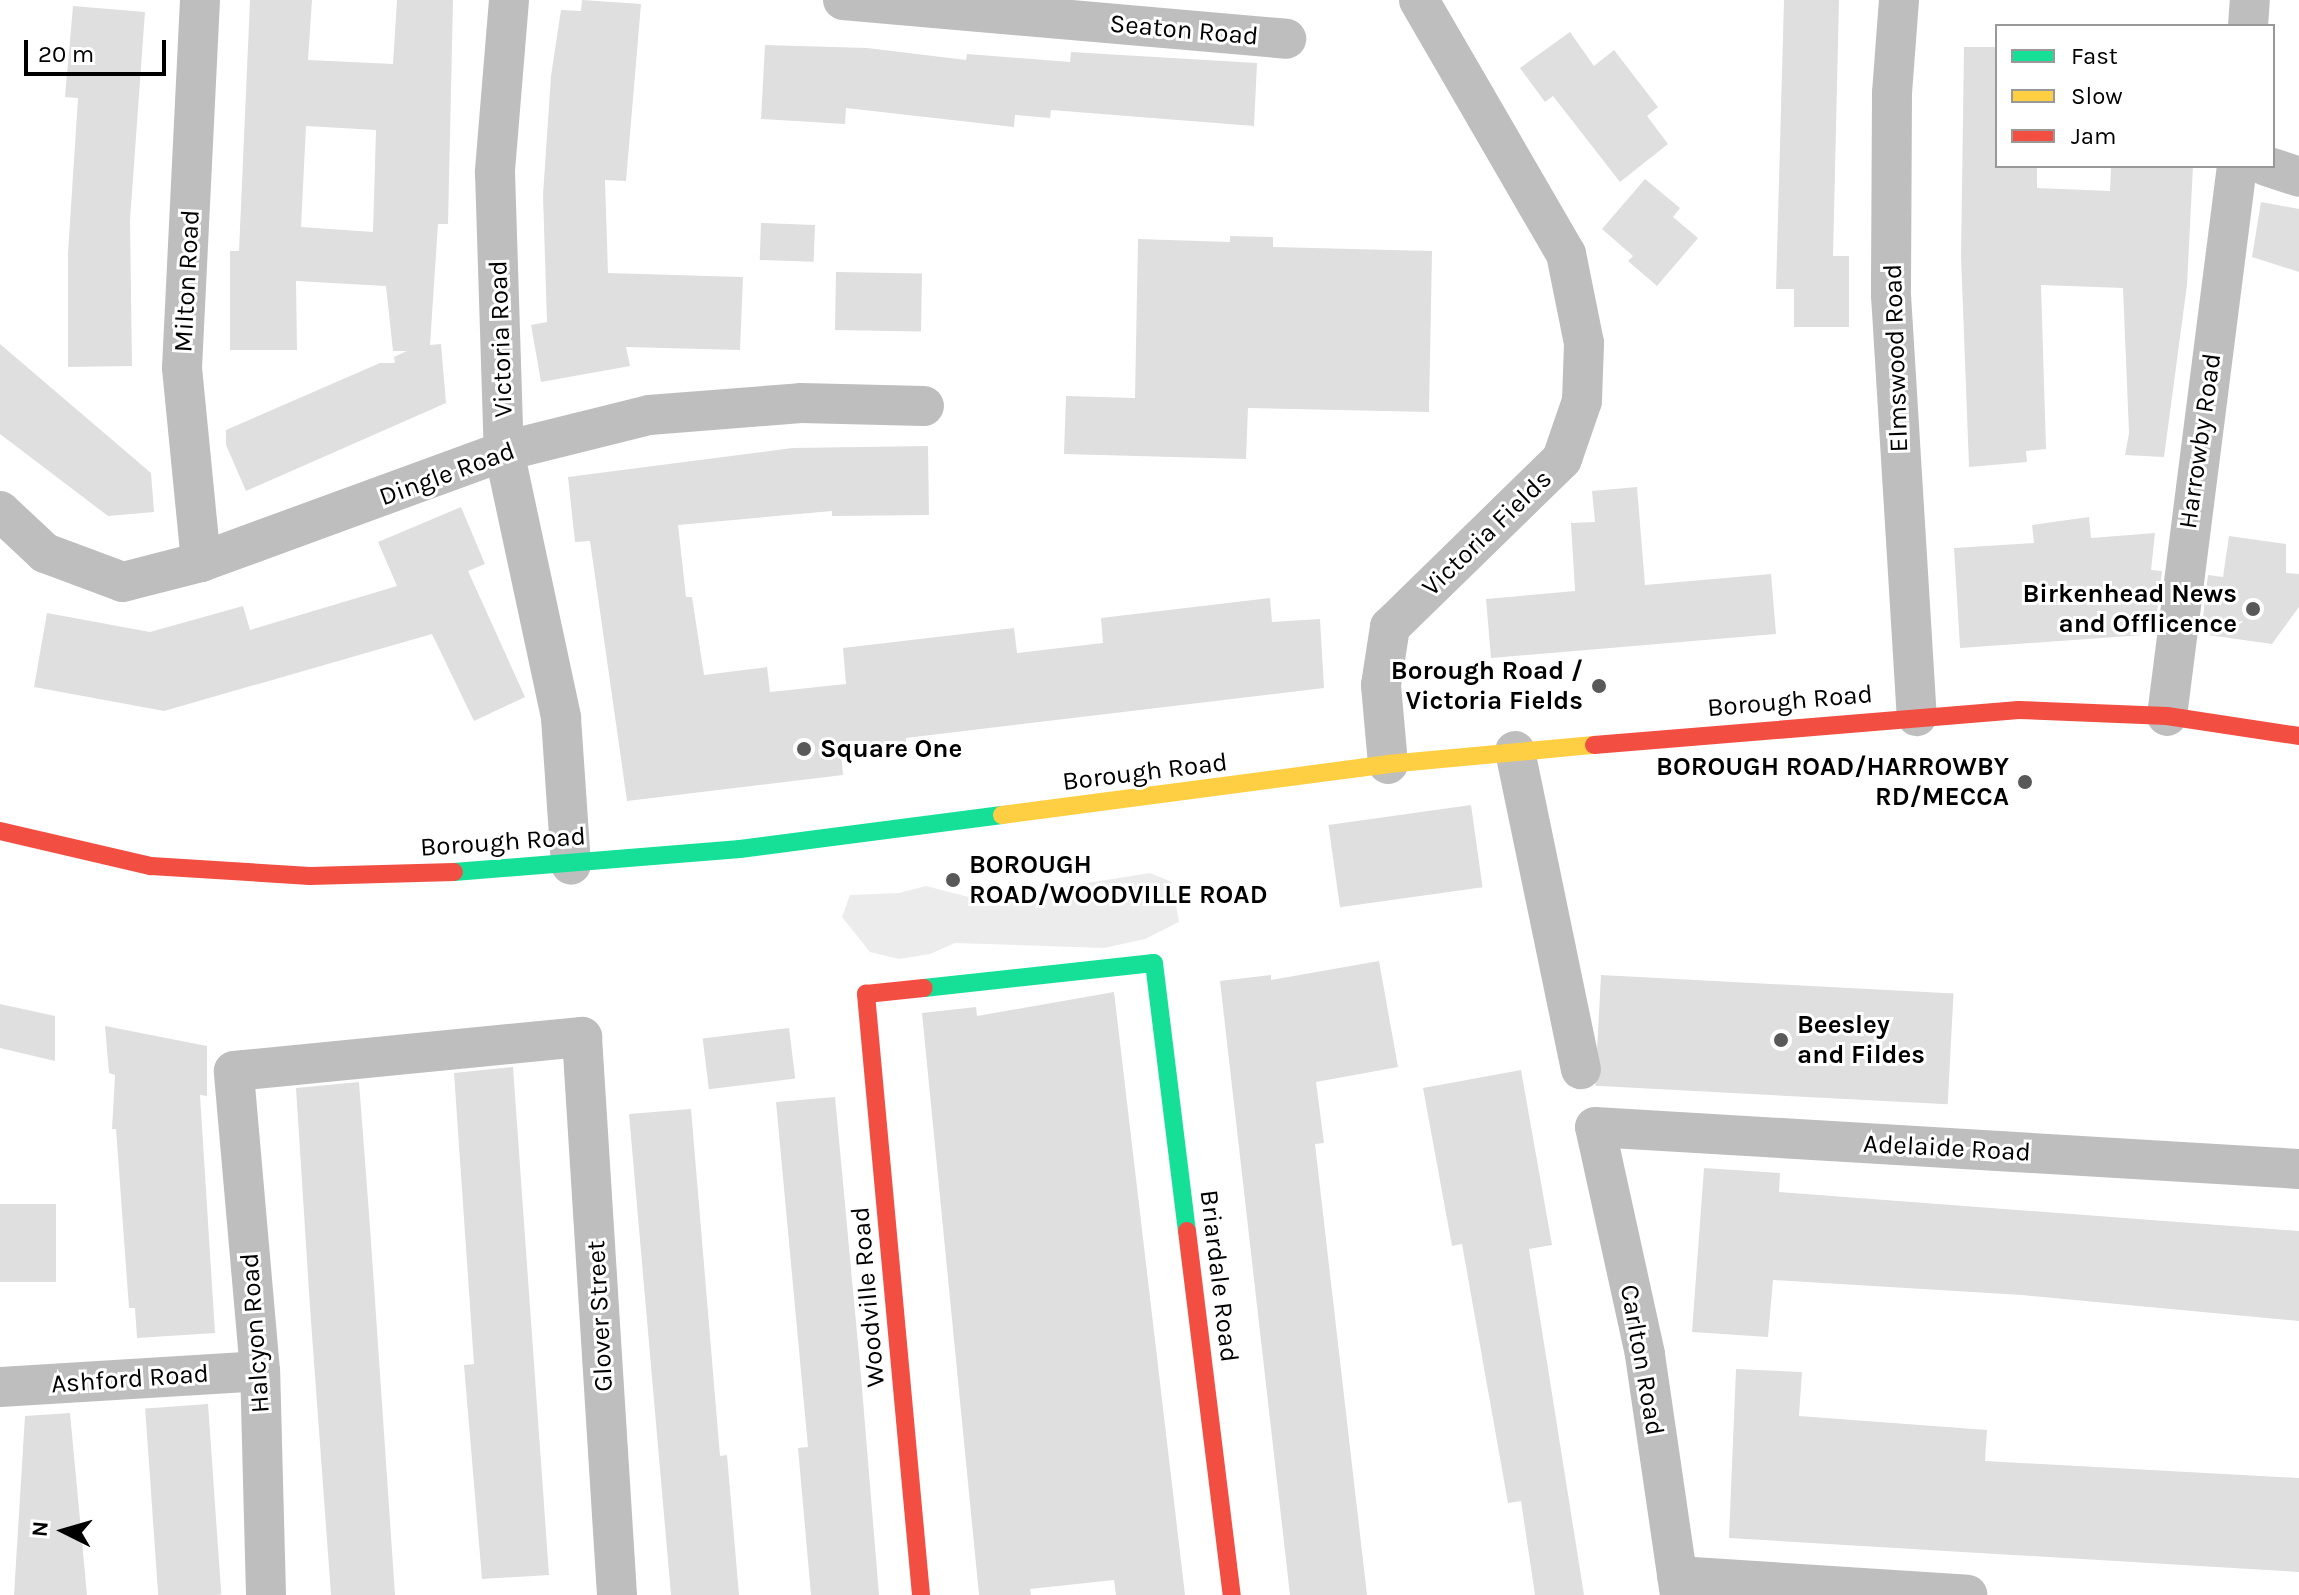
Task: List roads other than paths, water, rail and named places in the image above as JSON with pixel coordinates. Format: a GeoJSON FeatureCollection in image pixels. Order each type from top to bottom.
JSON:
{"type":"FeatureCollection","features":[{"type":"Feature","properties":{"kind":"main road","name":"Borough Road"},"geometry":{"type":"LineString","coordinates":[[0,831],[151,866],[281,875],[447,873],[571,865],[803,841],[1388,764],[1917,716],[2019,710],[2167,716],[2299,736]]}},
{"type":"Feature","properties":{"kind":"main road","name":"Woodville Road"},"geometry":{"type":"LineString","coordinates":[[921,1595],[866,994],[1154,963]]}},
{"type":"Feature","properties":{"kind":"main road","name":"Briardale Road"},"geometry":{"type":"LineString","coordinates":[[1154,963],[1232,1595]]}},
{"type":"Feature","properties":{"kind":"street","name":"Milton Road"},"geometry":{"type":"LineString","coordinates":[[200,0],[182,368],[201,562]]}},
{"type":"Feature","properties":{"kind":"street","name":"Victoria Road"},"geometry":{"type":"LineString","coordinates":[[509,0],[495,172],[504,451],[561,718],[571,865]]}},
{"type":"Feature","properties":{"kind":"street","name":"Seaton Road"},"geometry":{"type":"LineString","coordinates":[[843,0],[1286,39]]}},
{"type":"Feature","properties":{"kind":"street","name":"Victoria Fields"},"geometry":{"type":"LineString","coordinates":[[1388,764],[1381,685],[1390,627],[1562,459],[1582,401],[1584,343],[1566,254],[1419,0]]}},
{"type":"Feature","properties":{"kind":"street","name":"Elmswood Road"},"geometry":{"type":"LineString","coordinates":[[1899,0],[1892,93],[1891,295],[1917,716]]}},
{"type":"Feature","properties":{"kind":"street"},"geometry":{"type":"LineString","coordinates":[[2248,24],[2250,0]]}},
{"type":"Feature","properties":{"kind":"street","name":"Harrowby Road"},"geometry":{"type":"LineString","coordinates":[[2167,716],[2237,168]]}},
{"type":"Feature","properties":{"kind":"street"},"geometry":{"type":"LineString","coordinates":[[2272,168],[2299,177]]}},
{"type":"Feature","properties":{"kind":"street","name":"Dingle Road"},"geometry":{"type":"LineString","coordinates":[[0,511],[45,553],[123,582],[201,562],[504,451],[649,415],[801,403],[924,406]]}},
{"type":"Feature","properties":{"kind":"street"},"geometry":{"type":"LineString","coordinates":[[1515,751],[1581,1069]]}},
{"type":"Feature","properties":{"kind":"street","name":"Halcyon Road"},"geometry":{"type":"LineString","coordinates":[[266,1595],[260,1371],[234,1071],[582,1037]]}},
{"type":"Feature","properties":{"kind":"street","name":"Glover Street"},"geometry":{"type":"LineString","coordinates":[[582,1037],[617,1595]]}},
{"type":"Feature","properties":{"kind":"street","name":"Adelaide Road"},"geometry":{"type":"LineString","coordinates":[[1595,1127],[2299,1169]]}},
{"type":"Feature","properties":{"kind":"street","name":"Carlton Road"},"geometry":{"type":"LineString","coordinates":[[1595,1127],[1645,1354],[1678,1585]]}},
{"type":"Feature","properties":{"kind":"street","name":"Ashford Road"},"geometry":{"type":"LineString","coordinates":[[0,1387],[260,1371]]}},
{"type":"Feature","properties":{"kind":"street"},"geometry":{"type":"LineString","coordinates":[[1678,1585],[1967,1595]]}},
{"type":"Feature","properties":{"kind":"place","name":"Birkenhead News and Offlicence"},"geometry":{"type":"Point","coordinates":[2253,609]}},
{"type":"Feature","properties":{"kind":"place","name":"Borough Road / Victoria Fields"},"geometry":{"type":"Point","coordinates":[1599,686]}},
{"type":"Feature","properties":{"kind":"place","name":"Square One"},"geometry":{"type":"Point","coordinates":[804,749]}},
{"type":"Feature","properties":{"kind":"place","name":"BOROUGH ROAD/HARROWBY RD/MECCA"},"geometry":{"type":"Point","coordinates":[2025,782]}},
{"type":"Feature","properties":{"kind":"place","name":"BOROUGH ROAD/WOODVILLE ROAD"},"geometry":{"type":"Point","coordinates":[953,880]}},
{"type":"Feature","properties":{"kind":"place","name":"Beesley and Fildes"},"geometry":{"type":"Point","coordinates":[1781,1040]}}]}
